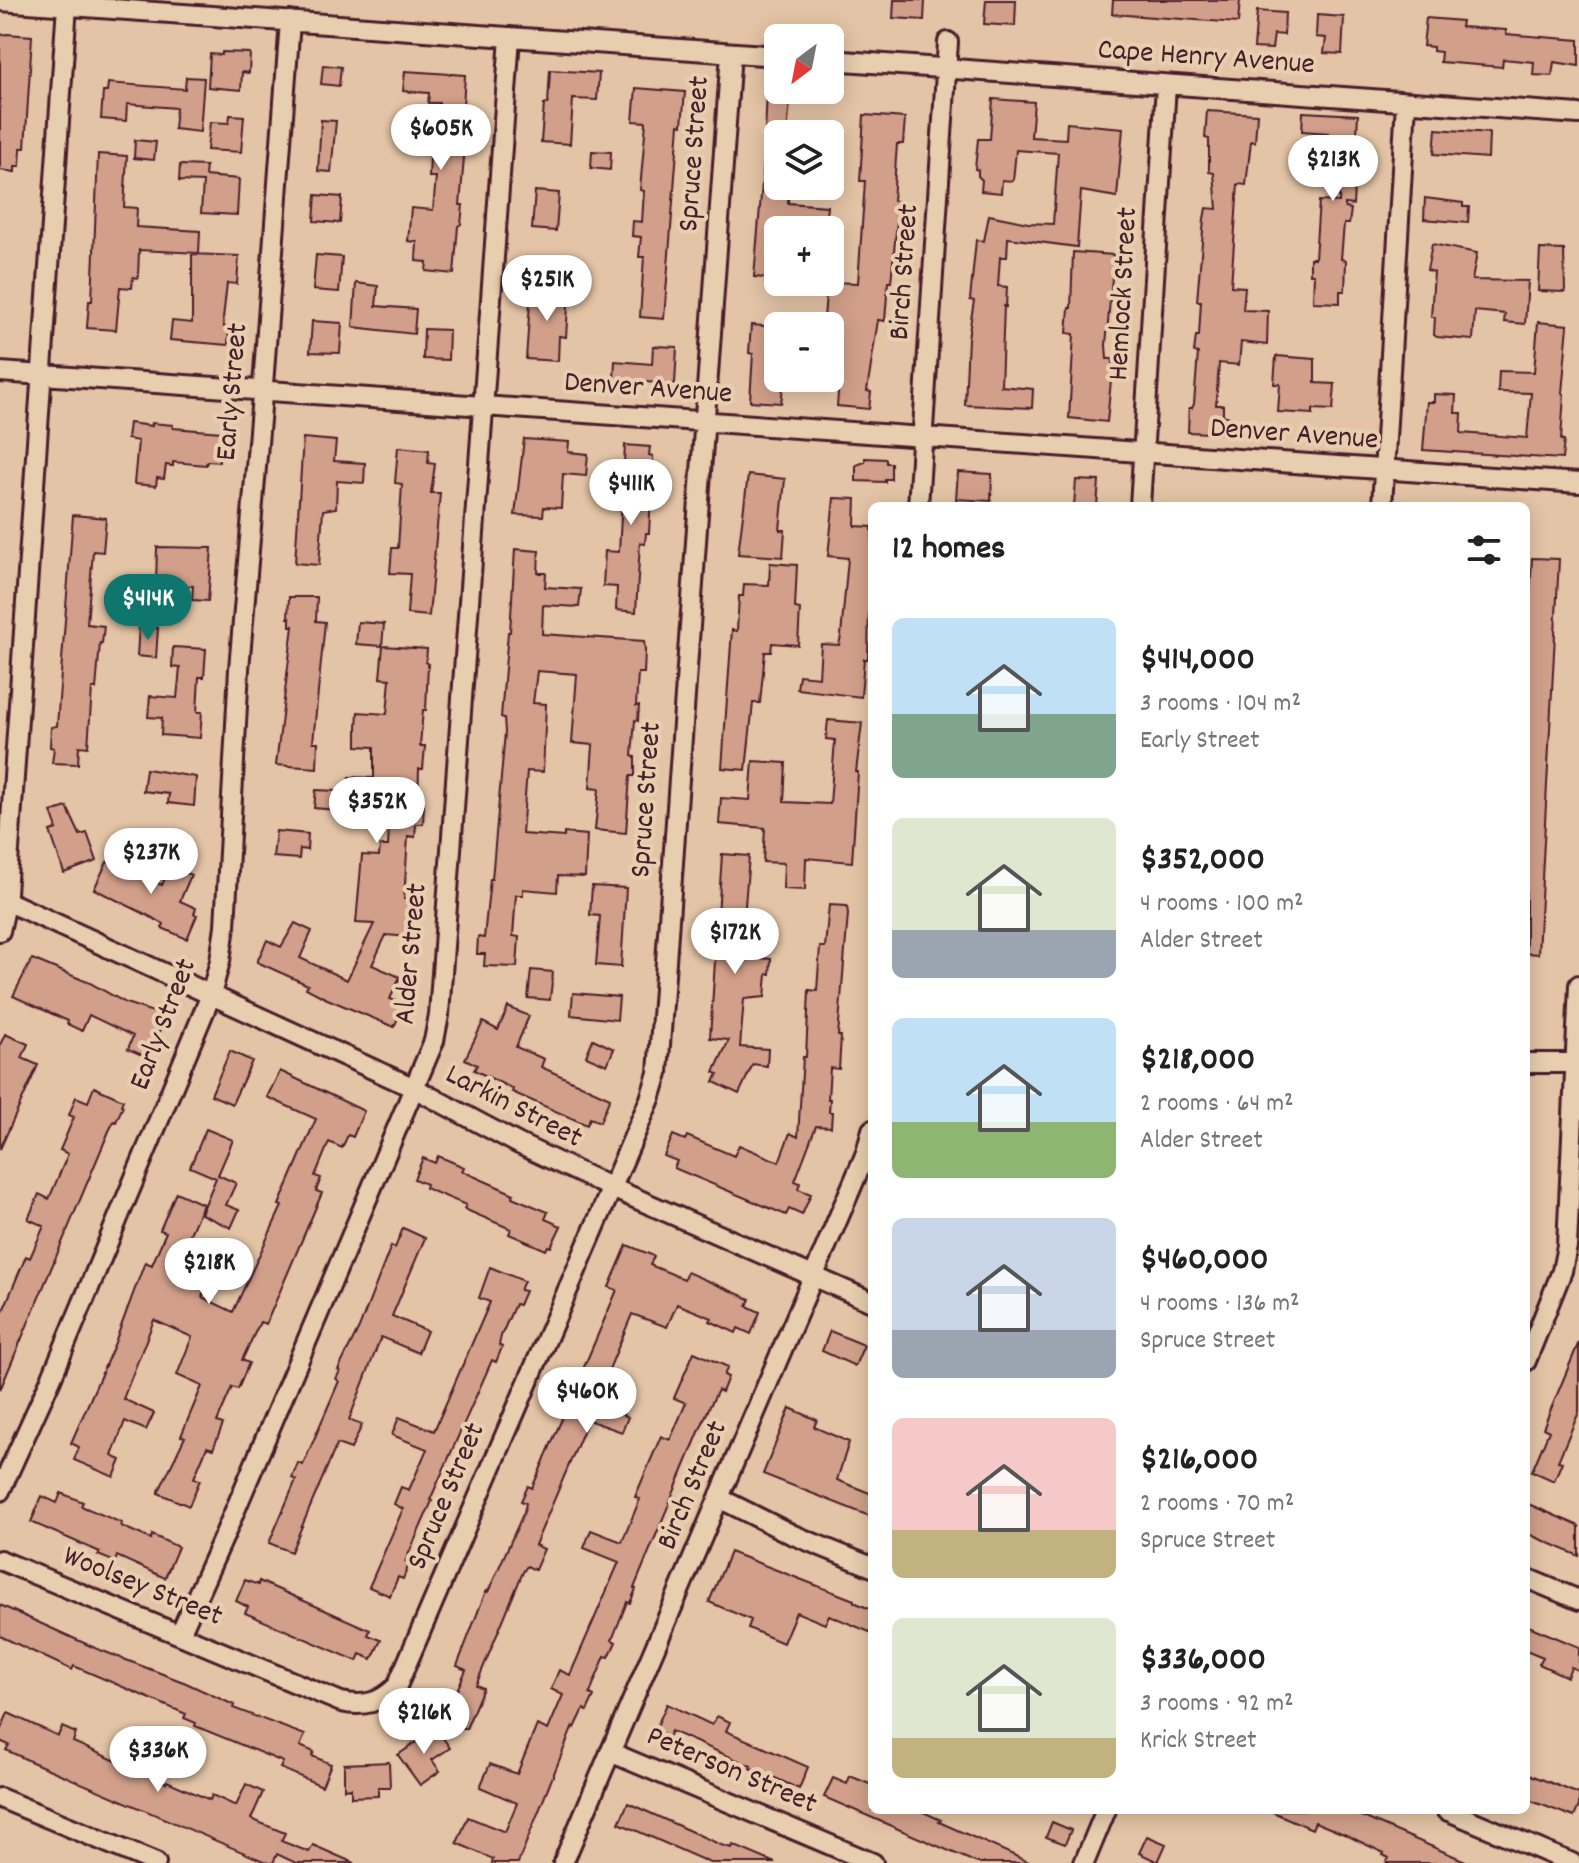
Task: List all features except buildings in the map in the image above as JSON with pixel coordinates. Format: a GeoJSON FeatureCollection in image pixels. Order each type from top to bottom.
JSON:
{"type":"FeatureCollection","features":[{"type":"Feature","properties":{"kind":"street"},"geometry":{"type":"LineString","coordinates":[[0,1],[764,55]]}},
{"type":"Feature","properties":{"kind":"street"},"geometry":{"type":"LineString","coordinates":[[0,931],[67,5]]}},
{"type":"Feature","properties":{"kind":"street","name":"Early Street"},"geometry":{"type":"LineString","coordinates":[[0,1491],[51,1379],[211,995],[220,961],[225,926],[239,669],[290,21]]}},
{"type":"Feature","properties":{"kind":"street","name":"Alder Street"},"geometry":{"type":"LineString","coordinates":[[180,1634],[232,1519],[434,1041],[439,1015],[510,37]]}},
{"type":"Feature","properties":{"kind":"street","name":"Birch Street"},"geometry":{"type":"LineString","coordinates":[[918,502],[948,42]]}},
{"type":"Feature","properties":{"kind":"street","name":"Spruce Street"},"geometry":{"type":"LineString","coordinates":[[262,1668],[355,1705],[373,1703],[386,1697],[397,1686],[650,1099],[658,1073],[702,423],[716,280],[731,53]]}},
{"type":"Feature","properties":{"kind":"street","name":"Cape Henry Avenue"},"geometry":{"type":"LineString","coordinates":[[844,61],[1579,114]]}},
{"type":"Feature","properties":{"kind":"street","name":"Hemlock Street"},"geometry":{"type":"LineString","coordinates":[[1140,502],[1166,85]]}},
{"type":"Feature","properties":{"kind":"street"},"geometry":{"type":"LineString","coordinates":[[1382,502],[1406,102]]}},
{"type":"Feature","properties":{"kind":"street","name":"Denver Avenue"},"geometry":{"type":"LineString","coordinates":[[0,372],[1579,483]]}},
{"type":"Feature","properties":{"kind":"street","name":"Larkin Street"},"geometry":{"type":"LineString","coordinates":[[2,899],[414,1088],[519,1144],[612,1188],[868,1300]]}},
{"type":"Feature","properties":{"kind":"street"},"geometry":{"type":"LineString","coordinates":[[1530,1351],[1562,1271],[1567,1246],[1579,985]]}},
{"type":"Feature","properties":{"kind":"street"},"geometry":{"type":"LineString","coordinates":[[1530,1063],[1575,1063]]}},
{"type":"Feature","properties":{"kind":"street","name":"Birch Street"},"geometry":{"type":"LineString","coordinates":[[563,1863],[868,1145]]}},
{"type":"Feature","properties":{"kind":"street"},"geometry":{"type":"LineString","coordinates":[[719,1498],[791,1534],[868,1565]]}},
{"type":"Feature","properties":{"kind":"street","name":"Woolsey Street"},"geometry":{"type":"LineString","coordinates":[[0,1560],[262,1668]]}},
{"type":"Feature","properties":{"kind":"street"},"geometry":{"type":"LineString","coordinates":[[1530,1580],[1579,1600]]}},
{"type":"Feature","properties":{"kind":"street","name":"Peterson Street"},"geometry":{"type":"LineString","coordinates":[[610,1752],[873,1863]]}},
{"type":"Feature","properties":{"kind":"street"},"geometry":{"type":"LineString","coordinates":[[0,1798],[156,1863]]}},
{"type":"Feature","properties":{"kind":"street"},"geometry":{"type":"LineString","coordinates":[[1084,1863],[1104,1814]]}},
{"type":"Feature","properties":{"kind":"street"},"geometry":{"type":"LineString","coordinates":[[1456,1814],[1572,1863]]}}]}
